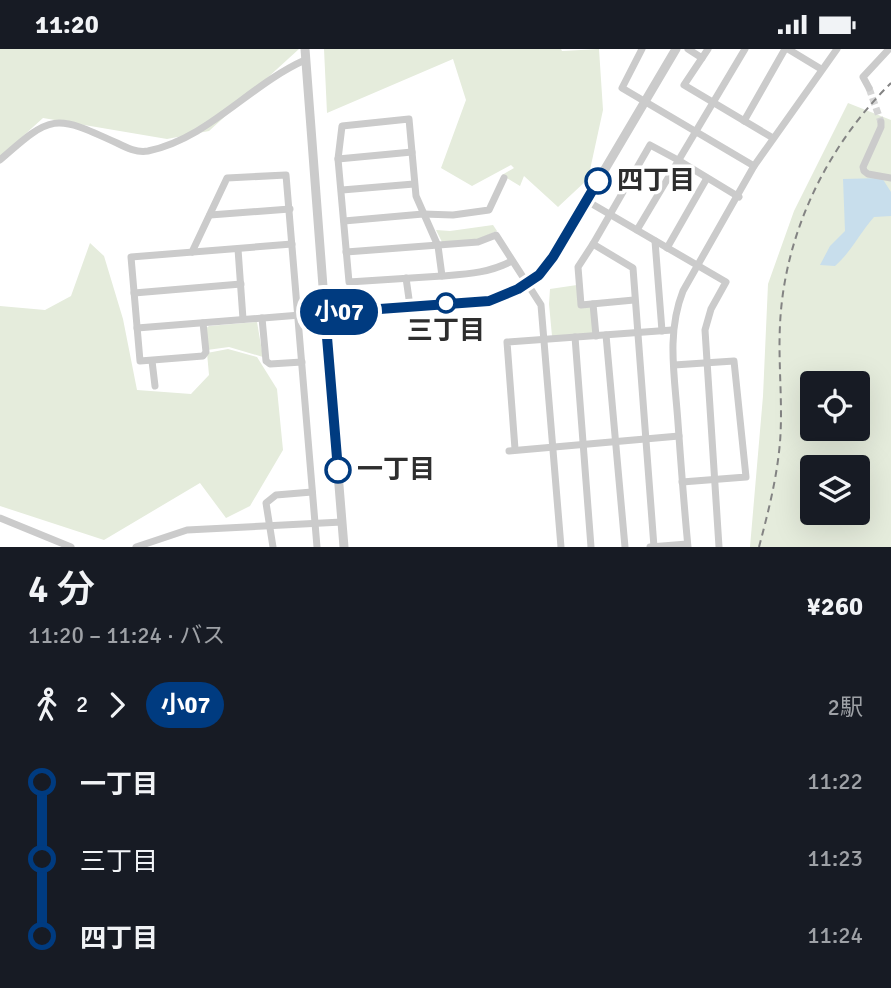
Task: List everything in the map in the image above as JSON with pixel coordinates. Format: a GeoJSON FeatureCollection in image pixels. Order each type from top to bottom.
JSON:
{"type":"FeatureCollection","features":[{"type":"Feature","properties":{"kind":"street"},"geometry":{"type":"LineString","coordinates":[[305,49],[344,547]]}},
{"type":"Feature","properties":{"kind":"street"},"geometry":{"type":"LineString","coordinates":[[642,49],[622,88],[754,166]]}},
{"type":"Feature","properties":{"kind":"street"},"geometry":{"type":"LineString","coordinates":[[137,328],[489,301],[528,283],[539,275],[553,257],[676,49]]}},
{"type":"Feature","properties":{"kind":"street"},"geometry":{"type":"LineString","coordinates":[[688,49],[702,58]]}},
{"type":"Feature","properties":{"kind":"street"},"geometry":{"type":"LineString","coordinates":[[708,49],[684,85],[772,138]]}},
{"type":"Feature","properties":{"kind":"street"},"geometry":{"type":"LineString","coordinates":[[637,230],[745,49]]}},
{"type":"Feature","properties":{"kind":"street"},"geometry":{"type":"LineString","coordinates":[[744,121],[787,49],[821,69]]}},
{"type":"Feature","properties":{"kind":"street"},"geometry":{"type":"LineString","coordinates":[[593,244],[633,268],[647,439],[652,547],[687,546],[672,330],[675,311],[683,291],[739,197],[754,166],[837,49]]}},
{"type":"Feature","properties":{"kind":"street"},"geometry":{"type":"LineString","coordinates":[[869,88],[863,76],[889,49]]}},
{"type":"Feature","properties":{"kind":"street"},"geometry":{"type":"LineString","coordinates":[[0,160],[30,133],[56,123],[77,126],[132,151],[145,152],[181,140],[203,129],[287,68],[305,60]]}},
{"type":"Feature","properties":{"kind":"street"},"geometry":{"type":"LineString","coordinates":[[442,276],[438,246],[416,196],[409,119],[342,127],[338,159],[349,282],[480,274],[512,261]]}},
{"type":"Feature","properties":{"kind":"street"},"geometry":{"type":"LineString","coordinates":[[881,122],[863,171],[891,178]]}},
{"type":"Feature","properties":{"kind":"street"},"geometry":{"type":"LineString","coordinates":[[634,300],[581,305],[578,267],[650,145],[739,197]]}},
{"type":"Feature","properties":{"kind":"street"},"geometry":{"type":"LineString","coordinates":[[338,159],[412,152]]}},
{"type":"Feature","properties":{"kind":"street"},"geometry":{"type":"LineString","coordinates":[[192,252],[227,178],[283,174],[288,178],[317,547]]}},
{"type":"Feature","properties":{"kind":"street"},"geometry":{"type":"LineString","coordinates":[[344,221],[423,214],[453,215],[489,210],[504,178]]}},
{"type":"Feature","properties":{"kind":"street"},"geometry":{"type":"LineString","coordinates":[[667,248],[708,178]]}},
{"type":"Feature","properties":{"kind":"street"},"geometry":{"type":"LineString","coordinates":[[342,190],[414,184]]}},
{"type":"Feature","properties":{"kind":"street"},"geometry":{"type":"LineString","coordinates":[[587,201],[726,282],[706,320],[706,362],[719,547]]}},
{"type":"Feature","properties":{"kind":"street"},"geometry":{"type":"LineString","coordinates":[[210,215],[290,209]]}},
{"type":"Feature","properties":{"kind":"street"},"geometry":{"type":"LineString","coordinates":[[345,252],[478,242],[496,235],[541,305],[561,547]]}},
{"type":"Feature","properties":{"kind":"street"},"geometry":{"type":"LineString","coordinates":[[655,241],[662,331]]}},
{"type":"Feature","properties":{"kind":"street"},"geometry":{"type":"LineString","coordinates":[[203,323],[203,356],[142,362],[138,359],[131,257],[292,244]]}},
{"type":"Feature","properties":{"kind":"street"},"geometry":{"type":"LineString","coordinates":[[238,249],[243,319]]}},
{"type":"Feature","properties":{"kind":"street"},"geometry":{"type":"LineString","coordinates":[[406,278],[410,306]]}},
{"type":"Feature","properties":{"kind":"street"},"geometry":{"type":"LineString","coordinates":[[134,293],[240,284]]}},
{"type":"Feature","properties":{"kind":"street"},"geometry":{"type":"LineString","coordinates":[[593,304],[596,336]]}},
{"type":"Feature","properties":{"kind":"street"},"geometry":{"type":"LineString","coordinates":[[262,318],[265,361],[270,364],[302,362]]}},
{"type":"Feature","properties":{"kind":"street"},"geometry":{"type":"LineString","coordinates":[[672,330],[506,342],[512,450],[679,436]]}},
{"type":"Feature","properties":{"kind":"street"},"geometry":{"type":"LineString","coordinates":[[606,335],[625,547]]}},
{"type":"Feature","properties":{"kind":"street"},"geometry":{"type":"LineString","coordinates":[[575,337],[591,547]]}},
{"type":"Feature","properties":{"kind":"street"},"geometry":{"type":"LineString","coordinates":[[152,361],[155,386]]}},
{"type":"Feature","properties":{"kind":"street"},"geometry":{"type":"LineString","coordinates":[[674,365],[734,361],[746,477],[682,482]]}},
{"type":"Feature","properties":{"kind":"street"},"geometry":{"type":"LineString","coordinates":[[273,547],[266,503],[276,495],[312,492]]}},
{"type":"Feature","properties":{"kind":"street"},"geometry":{"type":"LineString","coordinates":[[0,519],[71,547]]}},
{"type":"Feature","properties":{"kind":"street"},"geometry":{"type":"LineString","coordinates":[[136,547],[187,530],[269,528],[342,522]]}},
{"type":"Feature","properties":{"kind":"green space"},"geometry":{"type":"Polygon","coordinates":[[[0,49],[299,49],[209,131],[167,139],[43,118],[0,157],[0,49]]]}},
{"type":"Feature","properties":{"kind":"green space"},"geometry":{"type":"Polygon","coordinates":[[[324,49],[599,49],[603,110],[588,179],[558,207],[524,176],[520,186],[502,175],[514,168],[511,165],[472,186],[441,168],[466,100],[453,59],[327,113],[324,49]]]}},
{"type":"Feature","properties":{"kind":"green space"},"geometry":{"type":"Polygon","coordinates":[[[848,103],[891,120],[891,547],[750,547],[763,396],[768,284],[794,211],[848,103]]]}},
{"type":"Feature","properties":{"kind":"green space"},"geometry":{"type":"Polygon","coordinates":[[[493,225],[497,231],[476,240],[442,242],[436,230],[450,231],[493,225]]]}},
{"type":"Feature","properties":{"kind":"green space"},"geometry":{"type":"Polygon","coordinates":[[[90,243],[104,256],[123,319],[137,390],[191,394],[209,375],[207,353],[228,349],[257,357],[277,389],[283,450],[250,506],[226,518],[200,483],[104,540],[0,506],[0,306],[45,310],[71,296],[90,243]]]}},
{"type":"Feature","properties":{"kind":"green space"},"geometry":{"type":"Polygon","coordinates":[[[577,285],[579,307],[591,306],[593,333],[552,336],[550,289],[577,285]]]}},
{"type":"Feature","properties":{"kind":"green space"},"geometry":{"type":"Polygon","coordinates":[[[257,322],[263,357],[229,347],[207,350],[205,329],[209,326],[257,322]]]}},
{"type":"Feature","properties":{"kind":"water"},"geometry":{"type":"Polygon","coordinates":[[[882,178],[891,192],[891,216],[874,217],[835,266],[820,265],[830,246],[845,231],[843,179],[882,178]]]}},
{"type":"Feature","properties":{"kind":"tunnel"},"geometry":{"type":"LineString","coordinates":[[869,88],[881,122]]}},
{"type":"Feature","properties":{"kind":"railway"},"geometry":{"type":"LineString","coordinates":[[759,547],[779,455],[780,325],[790,258],[813,193],[829,163],[847,135],[891,83]]}},
{"type":"Feature","properties":{"kind":"bus line","name":"小07"},"geometry":{"type":"LineString","coordinates":[[338,470],[325,313],[489,301],[518,289],[539,275],[553,257],[598,181]]}},
{"type":"Feature","properties":{"kind":"place","name":"四丁目"},"geometry":{"type":"Point","coordinates":[598,181]}},
{"type":"Feature","properties":{"kind":"place","name":"三丁目"},"geometry":{"type":"Point","coordinates":[446,303]}},
{"type":"Feature","properties":{"kind":"place","name":"一丁目"},"geometry":{"type":"Point","coordinates":[338,470]}}]}
